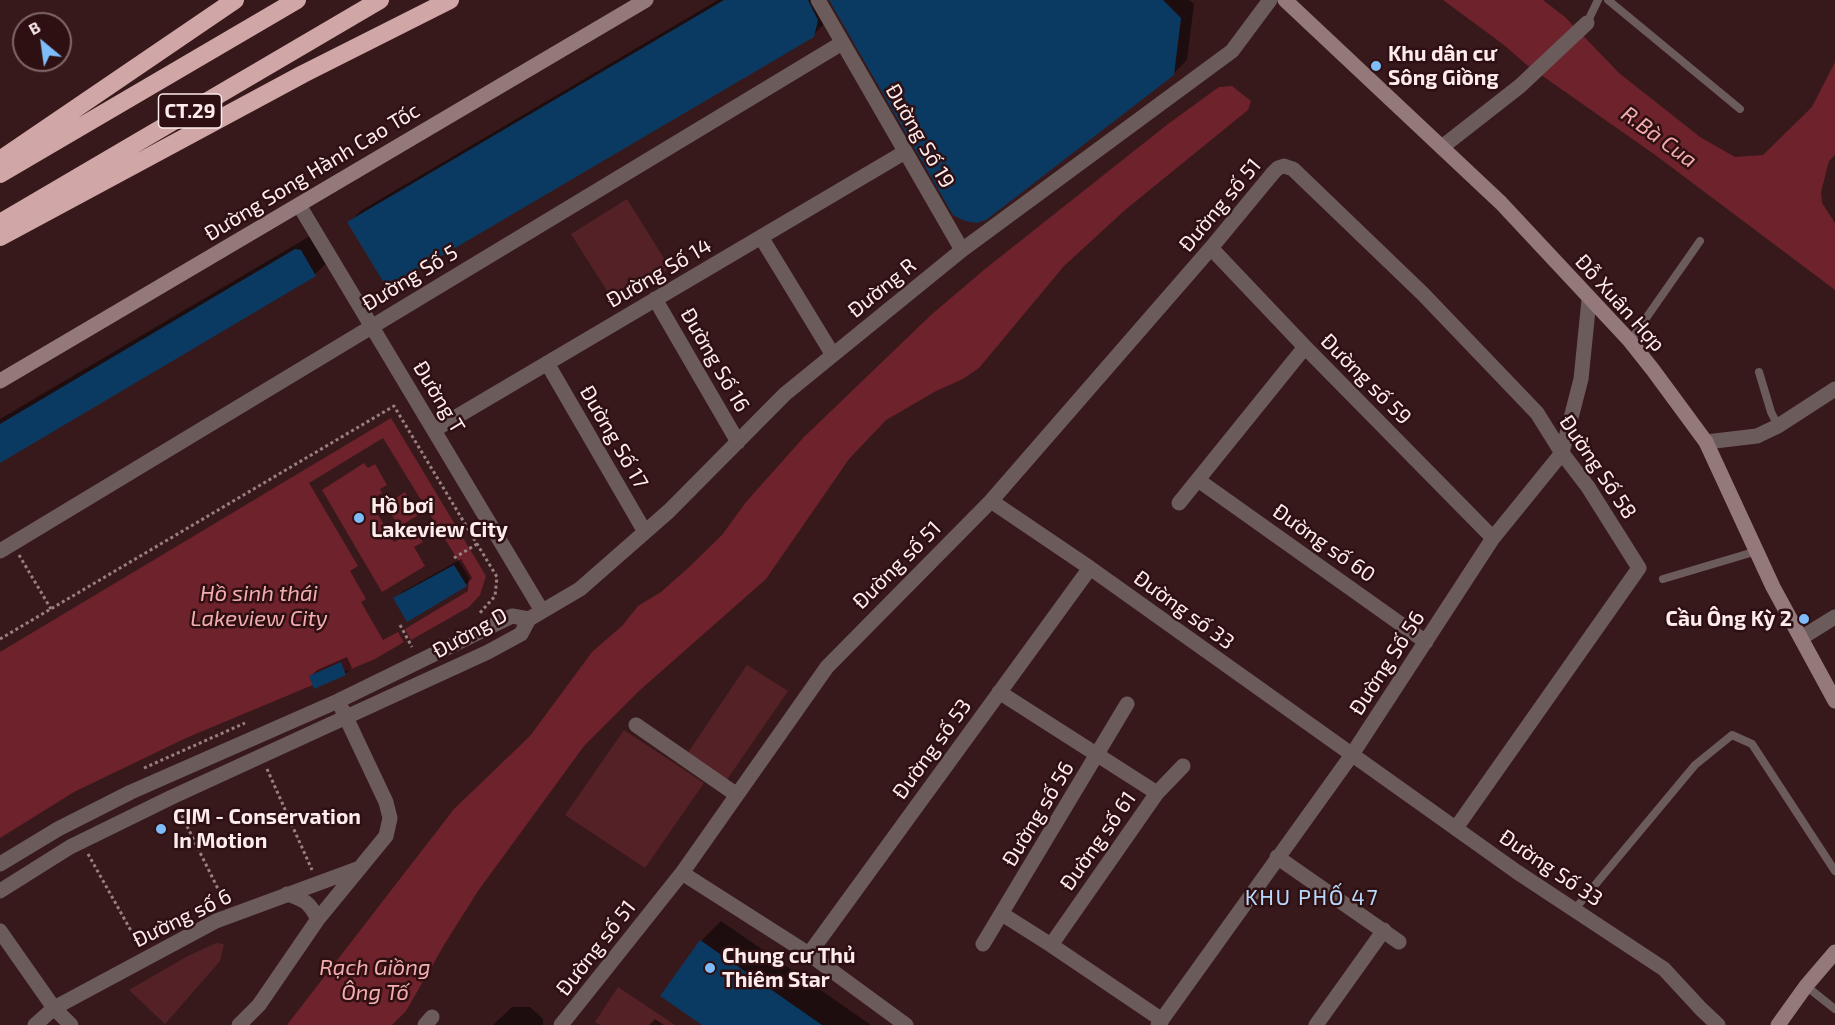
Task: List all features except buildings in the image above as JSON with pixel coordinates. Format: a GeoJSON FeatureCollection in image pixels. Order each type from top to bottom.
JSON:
{"type":"FeatureCollection","features":[{"type":"Feature","properties":{"kind":"highway"},"geometry":{"type":"LineString","coordinates":[[0,160],[235,0]]}},
{"type":"Feature","properties":{"kind":"highway","name":"CT.29"},"geometry":{"type":"LineString","coordinates":[[0,174],[297,0]]}},
{"type":"Feature","properties":{"kind":"highway","name":"CT.29"},"geometry":{"type":"LineString","coordinates":[[0,224],[380,0]]}},
{"type":"Feature","properties":{"kind":"highway"},"geometry":{"type":"LineString","coordinates":[[0,237],[303,74],[450,0]]}},
{"type":"Feature","properties":{"kind":"main road","name":"Đường Song Hành Cao Tốc"},"geometry":{"type":"LineString","coordinates":[[0,381],[646,0]]}},
{"type":"Feature","properties":{"kind":"main road","name":"Đỗ Xuân Hợp"},"geometry":{"type":"LineString","coordinates":[[1285,0],[1501,203],[1630,341],[1706,442],[1757,551],[1835,701]]}},
{"type":"Feature","properties":{"kind":"main road"},"geometry":{"type":"LineString","coordinates":[[1778,1025],[1806,986],[1835,952]]}},
{"type":"Feature","properties":{"kind":"street","name":"Đường Số 19"},"geometry":{"type":"LineString","coordinates":[[818,0],[962,250]]}},
{"type":"Feature","properties":{"kind":"street","name":"Đường R"},"geometry":{"type":"LineString","coordinates":[[536,615],[580,589],[669,511],[785,394],[962,250],[1232,51],[1270,0]]}},
{"type":"Feature","properties":{"kind":"street"},"geometry":{"type":"LineString","coordinates":[[1442,147],[1520,86],[1587,23]]}},
{"type":"Feature","properties":{"kind":"street","name":"Đường Số 5"},"geometry":{"type":"LineString","coordinates":[[6,547],[842,43]]}},
{"type":"Feature","properties":{"kind":"street","name":"Đường Số 14"},"geometry":{"type":"LineString","coordinates":[[434,430],[905,152]]}},
{"type":"Feature","properties":{"kind":"street","name":"Đường số 51"},"geometry":{"type":"LineString","coordinates":[[561,1025],[682,873],[826,667],[991,501],[1211,249],[1278,168],[1289,166],[1293,169]]}},
{"type":"Feature","properties":{"kind":"street","name":"Đường Số 58"},"geometry":{"type":"LineString","coordinates":[[1293,169],[1424,294],[1537,413],[1562,453],[1588,487],[1639,568],[1456,828]]}},
{"type":"Feature","properties":{"kind":"street","name":"Đường T"},"geometry":{"type":"LineString","coordinates":[[299,205],[434,430],[536,615]]}},
{"type":"Feature","properties":{"kind":"street"},"geometry":{"type":"LineString","coordinates":[[761,237],[833,355]]}},
{"type":"Feature","properties":{"kind":"street","name":"Đường số 59"},"geometry":{"type":"LineString","coordinates":[[1211,249],[1305,348],[1493,538]]}},
{"type":"Feature","properties":{"kind":"street","name":"Đường Số 16"},"geometry":{"type":"LineString","coordinates":[[655,299],[738,442]]}},
{"type":"Feature","properties":{"kind":"street","name":"Đường Số 56"},"geometry":{"type":"LineString","coordinates":[[1160,1023],[1351,756],[1493,538],[1562,453],[1581,379],[1590,300]]}},
{"type":"Feature","properties":{"kind":"street"},"geometry":{"type":"LineString","coordinates":[[1179,503],[1305,348]]}},
{"type":"Feature","properties":{"kind":"street","name":"Đường Số 17"},"geometry":{"type":"LineString","coordinates":[[547,363],[645,532]]}},
{"type":"Feature","properties":{"kind":"street"},"geometry":{"type":"LineString","coordinates":[[1706,442],[1757,436],[1778,426],[1835,389]]}},
{"type":"Feature","properties":{"kind":"street","name":"Đường số 60"},"geometry":{"type":"LineString","coordinates":[[1198,480],[1426,642]]}},
{"type":"Feature","properties":{"kind":"street","name":"Đường số 33"},"geometry":{"type":"LineString","coordinates":[[991,501],[1090,568],[1351,756]]}},
{"type":"Feature","properties":{"kind":"street","name":"Đường số 53"},"geometry":{"type":"LineString","coordinates":[[809,954],[1090,568]]}},
{"type":"Feature","properties":{"kind":"street","name":"Đường D"},"geometry":{"type":"LineString","coordinates":[[0,864],[58,829],[131,792],[338,700],[512,616],[536,615]]}},
{"type":"Feature","properties":{"kind":"street","name":"Đường D"},"geometry":{"type":"LineString","coordinates":[[0,891],[81,842],[172,797],[488,652],[521,633],[536,615]]}},
{"type":"Feature","properties":{"kind":"street"},"geometry":{"type":"LineString","coordinates":[[1801,638],[1835,616]]}},
{"type":"Feature","properties":{"kind":"street"},"geometry":{"type":"LineString","coordinates":[[999,692],[1157,793]]}},
{"type":"Feature","properties":{"kind":"street"},"geometry":{"type":"LineString","coordinates":[[239,1025],[259,1005],[318,919],[386,836],[390,818],[386,802],[338,700]]}},
{"type":"Feature","properties":{"kind":"street","name":"Đường số 56"},"geometry":{"type":"LineString","coordinates":[[983,944],[1098,756],[1127,704]]}},
{"type":"Feature","properties":{"kind":"street"},"geometry":{"type":"LineString","coordinates":[[636,725],[737,795]]}},
{"type":"Feature","properties":{"kind":"street","name":"Đường Số 33"},"geometry":{"type":"LineString","coordinates":[[1351,756],[1517,872],[1664,969],[1718,1025]]}},
{"type":"Feature","properties":{"kind":"street","name":"Đường số 61"},"geometry":{"type":"LineString","coordinates":[[1051,945],[1157,793],[1184,766]]}},
{"type":"Feature","properties":{"kind":"street"},"geometry":{"type":"LineString","coordinates":[[1277,857],[1399,942]]}},
{"type":"Feature","properties":{"kind":"street","name":"Đường số 6"},"geometry":{"type":"LineString","coordinates":[[34,1025],[54,1008],[216,921],[359,869]]}},
{"type":"Feature","properties":{"kind":"street"},"geometry":{"type":"LineString","coordinates":[[682,873],[809,954],[906,1025]]}},
{"type":"Feature","properties":{"kind":"street"},"geometry":{"type":"LineString","coordinates":[[287,894],[304,899],[312,907],[318,919]]}},
{"type":"Feature","properties":{"kind":"street"},"geometry":{"type":"LineString","coordinates":[[1002,914],[1051,945],[1160,1023]]}},
{"type":"Feature","properties":{"kind":"street"},"geometry":{"type":"LineString","coordinates":[[1316,1025],[1384,930]]}},
{"type":"Feature","properties":{"kind":"street"},"geometry":{"type":"LineString","coordinates":[[0,931],[54,1008],[71,1025]]}},
{"type":"Feature","properties":{"kind":"lane"},"geometry":{"type":"LineString","coordinates":[[1587,23],[1598,0]]}},
{"type":"Feature","properties":{"kind":"lane"},"geometry":{"type":"LineString","coordinates":[[1608,0],[1740,109]]}},
{"type":"Feature","properties":{"kind":"lane"},"geometry":{"type":"LineString","coordinates":[[1630,341],[1700,241]]}},
{"type":"Feature","properties":{"kind":"lane"},"geometry":{"type":"LineString","coordinates":[[1759,372],[1771,412],[1778,426]]}},
{"type":"Feature","properties":{"kind":"lane"},"geometry":{"type":"LineString","coordinates":[[1663,579],[1757,551]]}},
{"type":"Feature","properties":{"kind":"lane"},"geometry":{"type":"LineString","coordinates":[[1575,909],[1695,765],[1732,735],[1752,744],[1835,871]]}},
{"type":"Feature","properties":{"kind":"lane"},"geometry":{"type":"LineString","coordinates":[[1806,986],[1835,1009]]}},
{"type":"Feature","properties":{"kind":"path"},"geometry":{"type":"LineString","coordinates":[[0,639],[394,406],[497,577],[495,596],[481,613],[472,618]]}},
{"type":"Feature","properties":{"kind":"path"},"geometry":{"type":"LineString","coordinates":[[454,558],[477,544]]}},
{"type":"Feature","properties":{"kind":"path"},"geometry":{"type":"LineString","coordinates":[[6,547],[51,609]]}},
{"type":"Feature","properties":{"kind":"path"},"geometry":{"type":"LineString","coordinates":[[400,625],[413,650]]}},
{"type":"Feature","properties":{"kind":"path"},"geometry":{"type":"LineString","coordinates":[[140,770],[249,722]]}},
{"type":"Feature","properties":{"kind":"path"},"geometry":{"type":"LineString","coordinates":[[261,757],[318,883]]}},
{"type":"Feature","properties":{"kind":"path"},"geometry":{"type":"LineString","coordinates":[[172,797],[231,915]]}},
{"type":"Feature","properties":{"kind":"path"},"geometry":{"type":"LineString","coordinates":[[81,842],[147,958]]}},
{"type":"Feature","properties":{"kind":"shaded area"},"geometry":{"type":"Polygon","coordinates":[[[627,199],[670,268],[614,302],[571,234],[627,199]]]}},
{"type":"Feature","properties":{"kind":"shaded area"},"geometry":{"type":"Polygon","coordinates":[[[747,665],[788,691],[726,781],[687,754],[747,665]]]}},
{"type":"Feature","properties":{"kind":"shaded area"},"geometry":{"type":"Polygon","coordinates":[[[624,730],[704,783],[645,868],[565,815],[624,730]]]}},
{"type":"Feature","properties":{"kind":"shaded area"},"geometry":{"type":"Polygon","coordinates":[[[216,943],[224,944],[220,961],[165,1024],[129,990],[186,957],[216,943]]]}},
{"type":"Feature","properties":{"kind":"shaded area"},"geometry":{"type":"Polygon","coordinates":[[[618,987],[675,1025],[600,1025],[595,1022],[618,987]]]}},
{"type":"Feature","properties":{"kind":"water","name":"R.Bà Cua"},"geometry":{"type":"Polygon","coordinates":[[[1443,0],[1543,0],[1565,17],[1619,73],[1700,137],[1735,157],[1763,155],[1812,107],[1835,62],[1835,155],[1829,161],[1821,192],[1822,203],[1835,223],[1835,290],[1658,157],[1527,65],[1443,0]]]}},
{"type":"Feature","properties":{"kind":"water","name":"Rạch Giồng Ông Tố"},"geometry":{"type":"Polygon","coordinates":[[[1232,86],[1251,101],[1248,110],[1125,210],[1064,266],[979,368],[886,420],[849,459],[766,579],[640,690],[584,746],[478,891],[406,1011],[392,1025],[287,1025],[454,809],[530,736],[592,652],[622,626],[638,606],[661,592],[722,535],[746,502],[804,437],[931,315],[985,269],[1168,124],[1219,87],[1232,86]]]}},
{"type":"Feature","properties":{"kind":"water","name":"Hồ sinh thái Lakeview City"},"geometry":{"type":"Polygon","coordinates":[[[391,418],[486,576],[480,595],[469,607],[411,640],[405,629],[468,591],[469,578],[383,438],[309,483],[358,566],[350,571],[366,599],[361,602],[383,640],[398,632],[404,642],[375,659],[186,738],[74,792],[0,838],[0,652],[391,418]]]}},
{"type":"Feature","properties":{"kind":"water","name":"Hồ bơi Lakeview City"},"geometry":{"type":"Polygon","coordinates":[[[364,463],[368,468],[375,464],[387,485],[380,489],[382,493],[370,501],[394,542],[407,535],[410,540],[418,535],[423,542],[414,547],[425,566],[382,592],[322,490],[364,463]]]}},
{"type":"Feature","properties":{"kind":"water"},"geometry":{"type":"Polygon","coordinates":[[[405,492],[418,515],[399,527],[386,505],[405,492]]]}},
{"type":"Feature","properties":{"kind":"place","name":"Khu dân cư Sông Giồng"},"geometry":{"type":"Point","coordinates":[1376,66]}},
{"type":"Feature","properties":{"kind":"place","name":"Hồ bơi Lakeview City"},"geometry":{"type":"Point","coordinates":[359,518]}},
{"type":"Feature","properties":{"kind":"place","name":"Cầu Ông Kỳ 2"},"geometry":{"type":"Point","coordinates":[1804,619]}},
{"type":"Feature","properties":{"kind":"place","name":"CIM - Conservation In Motion"},"geometry":{"type":"Point","coordinates":[161,829]}},
{"type":"Feature","properties":{"kind":"place","name":"Chung cư Thủ Thiêm Star"},"geometry":{"type":"Point","coordinates":[710,968]}},
{"type":"Feature","properties":{"kind":"district","name":"KHU PHỐ 47"},"geometry":{"type":"Point","coordinates":[1312,898]}}]}
